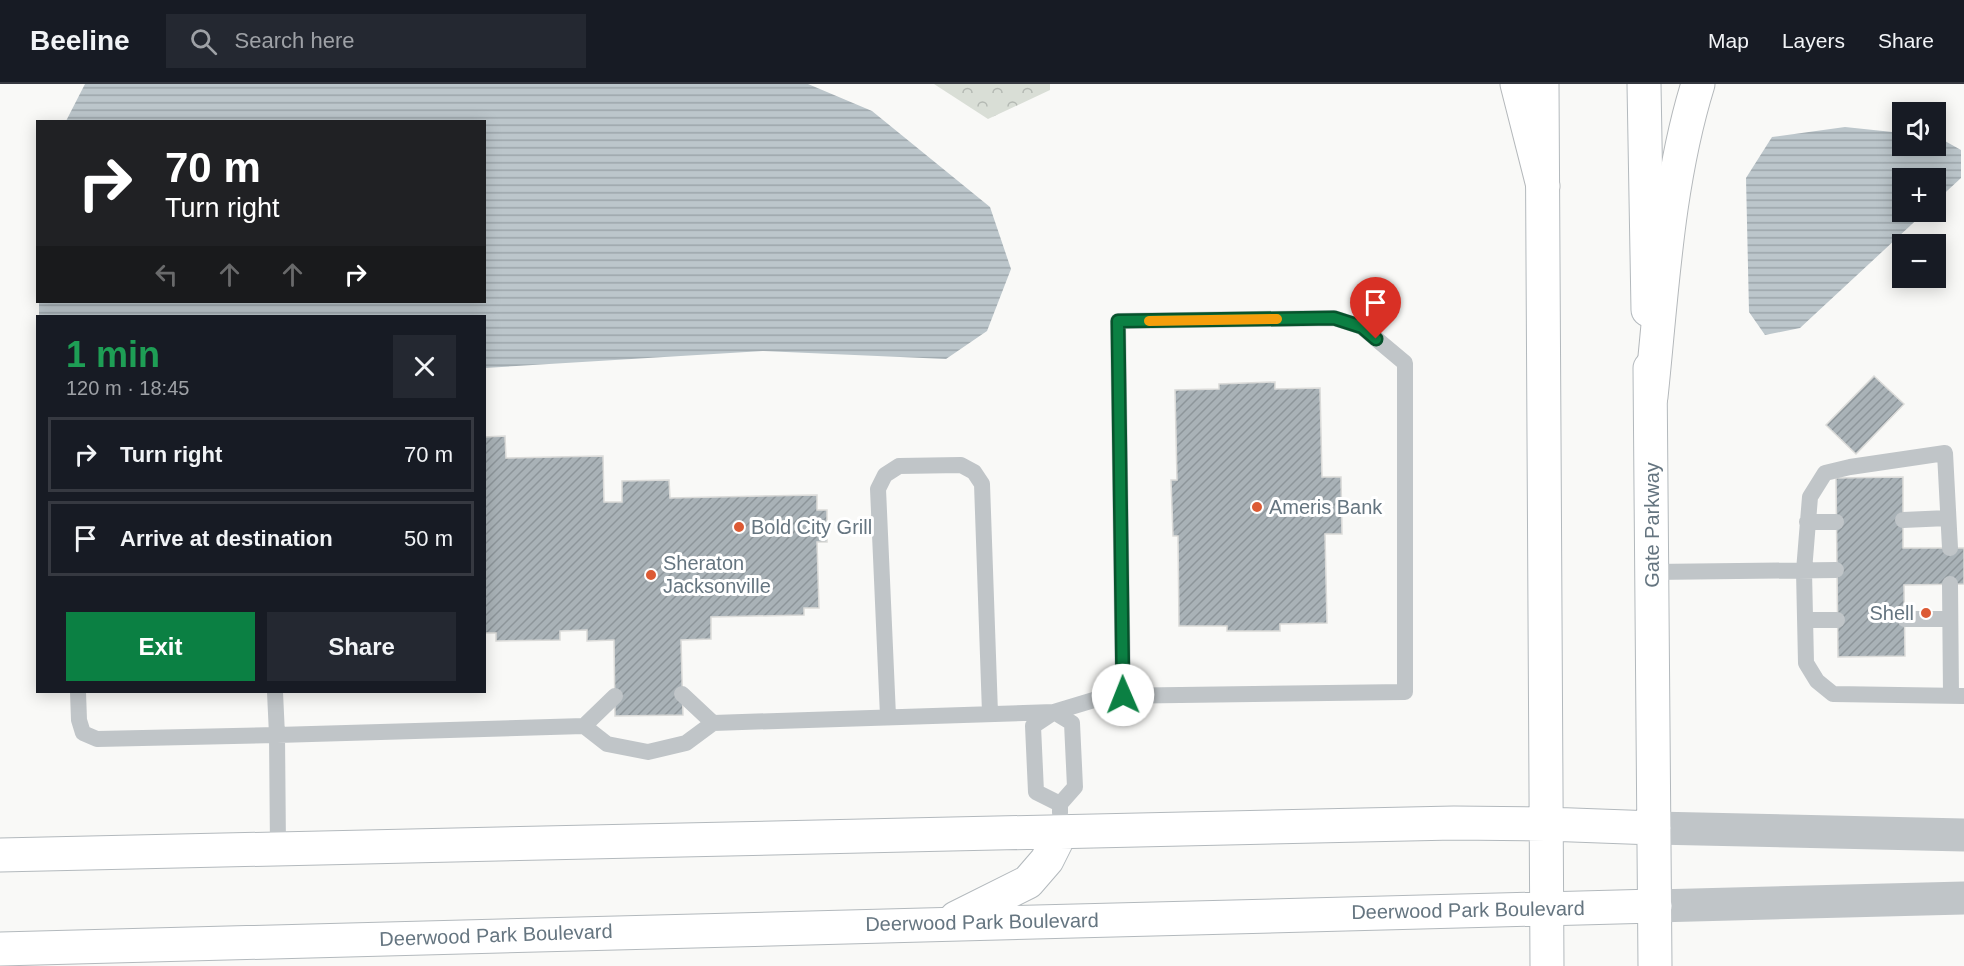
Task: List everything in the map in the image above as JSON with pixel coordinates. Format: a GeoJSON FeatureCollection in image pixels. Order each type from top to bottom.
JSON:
{"type":"FeatureCollection","features":[{"type":"Feature","properties":{"kind":"main road"},"geometry":{"type":"LineString","coordinates":[[1517,84],[1543,186]]}},
{"type":"Feature","properties":{"kind":"main road"},"geometry":{"type":"LineString","coordinates":[[1542,84],[1547,966]]}},
{"type":"Feature","properties":{"kind":"main road","name":"Gate Parkway"},"geometry":{"type":"LineString","coordinates":[[1644,84],[1651,397],[1655,966]]}},
{"type":"Feature","properties":{"kind":"main road"},"geometry":{"type":"LineString","coordinates":[[1651,397],[1673,200],[1698,84]]}},
{"type":"Feature","properties":{"kind":"main road"},"geometry":{"type":"LineString","coordinates":[[946,923],[1028,882],[1047,860],[1060,818]]}},
{"type":"Feature","properties":{"kind":"main road"},"geometry":{"type":"LineString","coordinates":[[0,855],[278,848],[1060,818],[1546,824],[1654,828]]}},
{"type":"Feature","properties":{"kind":"main road","name":"Deerwood Park Boulevard"},"geometry":{"type":"LineString","coordinates":[[0,948],[1655,906]]}},
{"type":"Feature","properties":{"kind":"street"},"geometry":{"type":"LineString","coordinates":[[1654,828],[1964,835]]}},
{"type":"Feature","properties":{"kind":"street","name":"Deerwood Park Boulevard"},"geometry":{"type":"LineString","coordinates":[[1655,906],[1964,898]]}},
{"type":"Feature","properties":{"kind":"lane"},"geometry":{"type":"LineString","coordinates":[[78,693],[79,720],[83,733],[97,739],[584,726],[607,744],[648,752],[686,743],[713,723],[1054,712],[1107,696],[1123,695],[1405,692],[1405,363],[1362,327],[1334,318],[1118,321],[1123,695]]}},
{"type":"Feature","properties":{"kind":"lane"},"geometry":{"type":"LineString","coordinates":[[1950,548],[1945,453],[1850,467],[1825,473],[1810,496],[1804,572],[1806,663],[1817,681],[1833,694],[1958,695],[1950,619],[1950,584]]}},
{"type":"Feature","properties":{"kind":"lane"},"geometry":{"type":"LineString","coordinates":[[888,716],[878,489],[885,475],[899,466],[962,465],[974,472],[982,484],[990,713]]}},
{"type":"Feature","properties":{"kind":"lane"},"geometry":{"type":"LineString","coordinates":[[1903,520],[1948,518]]}},
{"type":"Feature","properties":{"kind":"lane"},"geometry":{"type":"LineString","coordinates":[[1807,522],[1836,522]]}},
{"type":"Feature","properties":{"kind":"lane"},"geometry":{"type":"LineString","coordinates":[[1652,572],[1836,570]]}},
{"type":"Feature","properties":{"kind":"lane"},"geometry":{"type":"LineString","coordinates":[[1905,619],[1950,619]]}},
{"type":"Feature","properties":{"kind":"lane"},"geometry":{"type":"LineString","coordinates":[[1805,620],[1837,620]]}},
{"type":"Feature","properties":{"kind":"lane"},"geometry":{"type":"LineString","coordinates":[[275,693],[278,848]]}},
{"type":"Feature","properties":{"kind":"lane"},"geometry":{"type":"LineString","coordinates":[[682,694],[713,723]]}},
{"type":"Feature","properties":{"kind":"lane"},"geometry":{"type":"LineString","coordinates":[[584,726],[615,696]]}},
{"type":"Feature","properties":{"kind":"lane"},"geometry":{"type":"LineString","coordinates":[[1054,712],[1072,723],[1075,787],[1060,818],[1036,792],[1035,777],[1033,726],[1054,712]]}},
{"type":"Feature","properties":{"kind":"green space"},"geometry":{"type":"Polygon","coordinates":[[[934,84],[1050,84],[1050,90],[988,119],[934,84]]]}},
{"type":"Feature","properties":{"kind":"shaded area"},"geometry":{"type":"Polygon","coordinates":[[[85,84],[808,84],[872,111],[990,207],[1011,269],[987,331],[946,359],[763,351],[486,368],[486,315],[39,315],[39,303],[486,303],[486,120],[67,120],[85,84]]]}},
{"type":"Feature","properties":{"kind":"shaded area"},"geometry":{"type":"Polygon","coordinates":[[[1845,127],[1892,132],[1892,156],[1946,156],[1946,142],[1961,150],[1961,178],[1946,192],[1946,168],[1892,168],[1892,222],[1914,222],[1901,234],[1892,234],[1892,243],[1800,328],[1765,335],[1749,312],[1746,178],[1772,137],[1845,127]]]}},
{"type":"Feature","properties":{"kind":"building"},"geometry":{"type":"Polygon","coordinates":[[[1874,376],[1904,404],[1856,454],[1826,425],[1874,376]]]}},
{"type":"Feature","properties":{"kind":"building","name":"Ameris Bank"},"geometry":{"type":"Polygon","coordinates":[[[1275,382],[1275,389],[1320,388],[1322,477],[1341,477],[1342,534],[1325,534],[1327,623],[1280,624],[1280,631],[1227,631],[1227,626],[1179,626],[1178,536],[1173,536],[1171,480],[1177,480],[1175,390],[1219,389],[1219,384],[1275,382]]]}},
{"type":"Feature","properties":{"kind":"building","name":"Sheraton Jacksonville"},"geometry":{"type":"Polygon","coordinates":[[[505,436],[506,458],[603,456],[604,502],[622,502],[622,481],[669,480],[670,498],[817,495],[817,510],[827,510],[827,542],[817,542],[819,608],[804,608],[804,615],[711,617],[711,639],[681,640],[683,715],[615,716],[614,640],[587,641],[587,630],[560,631],[560,640],[496,641],[496,633],[486,633],[486,437],[505,436]]]}},
{"type":"Feature","properties":{"kind":"building"},"geometry":{"type":"Polygon","coordinates":[[[1903,477],[1903,548],[1964,548],[1964,584],[1904,585],[1905,656],[1838,657],[1836,478],[1903,477]]]}},
{"type":"Feature","properties":{"kind":"slow traffic"},"geometry":{"type":"LineString","coordinates":[[1149,321],[1277,319]]}},
{"type":"Feature","properties":{"kind":"place","name":"Ameris Bank"},"geometry":{"type":"Point","coordinates":[1257,507]}},
{"type":"Feature","properties":{"kind":"place","name":"Bold City Grill"},"geometry":{"type":"Point","coordinates":[739,527]}},
{"type":"Feature","properties":{"kind":"place","name":"Sheraton Jacksonville"},"geometry":{"type":"Point","coordinates":[651,575]}},
{"type":"Feature","properties":{"kind":"place","name":"Shell"},"geometry":{"type":"Point","coordinates":[1926,613]}},
{"type":"Feature","properties":{"kind":"route"},"geometry":{"type":"LineString","coordinates":[[1123,695],[1118,321],[1334,318],[1362,327],[1376,339]]}}]}
